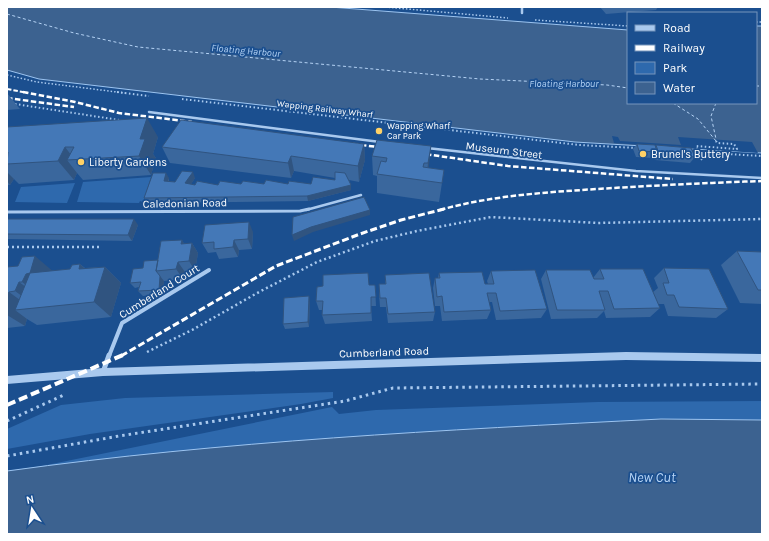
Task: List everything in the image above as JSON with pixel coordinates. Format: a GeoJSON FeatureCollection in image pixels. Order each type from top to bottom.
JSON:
{"type":"FeatureCollection","features":[{"type":"Feature","properties":{"kind":"street"},"geometry":{"type":"LineString","coordinates":[[522,7],[522,13]]}},
{"type":"Feature","properties":{"kind":"street","name":"Cumberland Court"},"geometry":{"type":"LineString","coordinates":[[103,372],[122,323],[208,270]]}},
{"type":"Feature","properties":{"kind":"street","name":"Cumberland Road"},"geometry":{"type":"LineString","coordinates":[[7,380],[103,372],[626,356],[762,358]]}},
{"type":"Feature","properties":{"kind":"lane"},"geometry":{"type":"LineString","coordinates":[[149,112],[382,143]]}},
{"type":"Feature","properties":{"kind":"lane","name":"Museum Street"},"geometry":{"type":"LineString","coordinates":[[421,148],[546,163],[646,172],[762,178]]}},
{"type":"Feature","properties":{"kind":"lane","name":"Caledonian Road"},"geometry":{"type":"LineString","coordinates":[[7,212],[300,211],[361,195]]}},
{"type":"Feature","properties":{"kind":"path"},"geometry":{"type":"LineString","coordinates":[[385,7],[514,18]]}},
{"type":"Feature","properties":{"kind":"path"},"geometry":{"type":"LineString","coordinates":[[530,20],[627,26]]}},
{"type":"Feature","properties":{"kind":"path"},"geometry":{"type":"LineString","coordinates":[[7,75],[37,82],[149,96]]}},
{"type":"Feature","properties":{"kind":"path","name":"Wapping Railway Wharf"},"geometry":{"type":"LineString","coordinates":[[181,99],[579,145],[643,149]]}},
{"type":"Feature","properties":{"kind":"path"},"geometry":{"type":"LineString","coordinates":[[13,104],[126,121]]}},
{"type":"Feature","properties":{"kind":"path"},"geometry":{"type":"LineString","coordinates":[[710,176],[696,146],[737,149],[734,144],[716,142]]}},
{"type":"Feature","properties":{"kind":"path"},"geometry":{"type":"LineString","coordinates":[[691,152],[762,156]]}},
{"type":"Feature","properties":{"kind":"path"},"geometry":{"type":"LineString","coordinates":[[143,355],[317,262],[375,241],[417,230],[491,217],[598,223],[762,220]]}},
{"type":"Feature","properties":{"kind":"path"},"geometry":{"type":"LineString","coordinates":[[7,247],[99,247]]}},
{"type":"Feature","properties":{"kind":"path"},"geometry":{"type":"LineString","coordinates":[[7,456],[118,436],[345,401],[393,388],[762,384]]}},
{"type":"Feature","properties":{"kind":"path"},"geometry":{"type":"LineString","coordinates":[[7,422],[66,394]]}},
{"type":"Feature","properties":{"kind":"green space"},"geometry":{"type":"Polygon","coordinates":[[[151,177],[143,202],[77,202],[83,182],[151,177]]]}},
{"type":"Feature","properties":{"kind":"green space"},"geometry":{"type":"Polygon","coordinates":[[[75,183],[67,203],[15,202],[21,187],[75,183]]]}},
{"type":"Feature","properties":{"kind":"green space"},"geometry":{"type":"Polygon","coordinates":[[[333,392],[333,398],[301,404],[90,434],[7,449],[7,429],[61,405],[125,398],[333,392]]]}},
{"type":"Feature","properties":{"kind":"green space"},"geometry":{"type":"Polygon","coordinates":[[[762,401],[762,460],[7,471],[42,466],[332,407],[339,414],[376,410],[598,402],[762,401]]]}},
{"type":"Feature","properties":{"kind":"water","name":"Floating Harbour"},"geometry":{"type":"Polygon","coordinates":[[[7,7],[330,7],[627,30],[627,104],[757,104],[757,26],[762,26],[762,153],[575,142],[39,79],[7,70],[7,7]]]}},
{"type":"Feature","properties":{"kind":"water","name":"New Cut"},"geometry":{"type":"Polygon","coordinates":[[[661,419],[762,420],[762,534],[7,534],[7,471],[252,444],[415,432],[661,419]]]}},
{"type":"Feature","properties":{"kind":"pier"},"geometry":{"type":"Polygon","coordinates":[[[612,136],[618,137],[620,141],[681,145],[678,137],[752,142],[758,153],[614,143],[612,136]]]}},
{"type":"Feature","properties":{"kind":"building"},"geometry":{"type":"Polygon","coordinates":[[[147,118],[140,139],[145,139],[139,156],[67,160],[74,147],[65,147],[58,161],[7,164],[7,127],[147,118]]]}},
{"type":"Feature","properties":{"kind":"building"},"geometry":{"type":"Polygon","coordinates":[[[181,120],[364,144],[358,166],[291,156],[288,163],[162,147],[181,120]]]}},
{"type":"Feature","properties":{"kind":"building"},"geometry":{"type":"Polygon","coordinates":[[[377,140],[431,146],[428,163],[424,163],[423,167],[444,170],[442,183],[377,174],[381,161],[386,162],[387,158],[372,156],[377,140]]]}},
{"type":"Feature","properties":{"kind":"building"},"geometry":{"type":"Polygon","coordinates":[[[637,144],[655,145],[657,152],[639,151],[637,144]]]}},
{"type":"Feature","properties":{"kind":"building"},"geometry":{"type":"Polygon","coordinates":[[[656,145],[691,148],[695,157],[659,154],[656,145]]]}},
{"type":"Feature","properties":{"kind":"building"},"geometry":{"type":"Polygon","coordinates":[[[182,171],[193,172],[185,183],[195,185],[197,181],[218,185],[220,181],[241,184],[243,181],[264,184],[266,180],[288,184],[289,181],[311,184],[313,177],[335,180],[335,172],[345,173],[351,185],[307,196],[144,198],[153,173],[166,173],[164,181],[175,182],[182,171]]]}},
{"type":"Feature","properties":{"kind":"building"},"geometry":{"type":"Polygon","coordinates":[[[364,197],[370,210],[311,227],[292,235],[293,217],[364,197]]]}},
{"type":"Feature","properties":{"kind":"building"},"geometry":{"type":"Polygon","coordinates":[[[7,219],[134,219],[128,235],[7,234],[7,219]]]}},
{"type":"Feature","properties":{"kind":"building"},"geometry":{"type":"Polygon","coordinates":[[[249,222],[248,239],[234,240],[233,247],[214,249],[214,242],[202,243],[205,225],[249,222]]]}},
{"type":"Feature","properties":{"kind":"building"},"geometry":{"type":"Polygon","coordinates":[[[182,240],[181,244],[192,243],[189,261],[178,262],[176,269],[156,271],[161,241],[182,240]]]}},
{"type":"Feature","properties":{"kind":"building"},"geometry":{"type":"Polygon","coordinates":[[[737,251],[762,252],[762,290],[758,290],[737,251]]]}},
{"type":"Feature","properties":{"kind":"building"},"geometry":{"type":"Polygon","coordinates":[[[35,256],[30,273],[26,274],[22,282],[19,282],[15,291],[9,292],[7,296],[7,267],[18,266],[22,257],[35,256]]]}},
{"type":"Feature","properties":{"kind":"building"},"geometry":{"type":"Polygon","coordinates":[[[158,260],[156,271],[160,276],[159,290],[138,291],[141,282],[130,283],[133,269],[143,268],[144,261],[158,260]]]}},
{"type":"Feature","properties":{"kind":"building"},"geometry":{"type":"Polygon","coordinates":[[[80,264],[79,269],[105,267],[94,302],[15,310],[30,273],[70,269],[72,265],[80,264]]]}},
{"type":"Feature","properties":{"kind":"building"},"geometry":{"type":"Polygon","coordinates":[[[664,268],[709,269],[728,309],[679,307],[674,295],[667,295],[663,283],[669,283],[664,268]]]}},
{"type":"Feature","properties":{"kind":"building"},"geometry":{"type":"Polygon","coordinates":[[[600,269],[643,269],[660,308],[614,309],[608,291],[599,291],[605,310],[557,310],[546,270],[590,270],[594,279],[604,279],[600,269]]]}},
{"type":"Feature","properties":{"kind":"building"},"geometry":{"type":"Polygon","coordinates":[[[535,270],[547,309],[500,311],[496,293],[487,293],[491,310],[444,312],[442,296],[437,297],[435,278],[440,278],[439,273],[482,272],[485,284],[494,284],[491,271],[535,270]]]}},
{"type":"Feature","properties":{"kind":"building"},"geometry":{"type":"Polygon","coordinates":[[[368,273],[369,285],[375,285],[376,297],[371,297],[371,313],[322,315],[323,301],[316,301],[317,287],[323,286],[323,275],[368,273]]]}},
{"type":"Feature","properties":{"kind":"building"},"geometry":{"type":"Polygon","coordinates":[[[429,273],[435,312],[388,314],[386,298],[380,298],[379,284],[386,284],[385,275],[429,273]]]}},
{"type":"Feature","properties":{"kind":"building"},"geometry":{"type":"Polygon","coordinates":[[[309,296],[308,322],[283,324],[284,298],[309,296]]]}},
{"type":"Feature","properties":{"kind":"ferry route"},"geometry":{"type":"LineString","coordinates":[[7,14],[74,33],[138,47],[480,79],[607,85],[627,88]]}},
{"type":"Feature","properties":{"kind":"ferry route"},"geometry":{"type":"LineString","coordinates":[[757,86],[762,86]]}},
{"type":"Feature","properties":{"kind":"ferry route"},"geometry":{"type":"LineString","coordinates":[[675,104],[698,119],[716,141]]}},
{"type":"Feature","properties":{"kind":"ferry route"},"geometry":{"type":"LineString","coordinates":[[716,104],[711,116],[716,139]]}},
{"type":"Feature","properties":{"kind":"railway"},"geometry":{"type":"LineString","coordinates":[[7,89],[28,93]]}},
{"type":"Feature","properties":{"kind":"railway"},"geometry":{"type":"LineString","coordinates":[[23,92],[75,102],[119,113],[192,122]]}},
{"type":"Feature","properties":{"kind":"railway"},"geometry":{"type":"LineString","coordinates":[[7,98],[74,107]]}},
{"type":"Feature","properties":{"kind":"railway"},"geometry":{"type":"LineString","coordinates":[[353,144],[386,148]]}},
{"type":"Feature","properties":{"kind":"railway"},"geometry":{"type":"LineString","coordinates":[[418,153],[508,166],[673,179]]}},
{"type":"Feature","properties":{"kind":"railway"},"geometry":{"type":"LineString","coordinates":[[441,210],[511,196],[650,186],[762,181]]}},
{"type":"Feature","properties":{"kind":"railway"},"geometry":{"type":"LineString","coordinates":[[122,355],[276,266],[401,220],[441,210]]}},
{"type":"Feature","properties":{"kind":"railway"},"geometry":{"type":"LineString","coordinates":[[7,405],[122,355]]}},
{"type":"Feature","properties":{"kind":"place","name":"Wapping Wharf Car Park"},"geometry":{"type":"Point","coordinates":[379,131]}},
{"type":"Feature","properties":{"kind":"place","name":"Brunel's Buttery"},"geometry":{"type":"Point","coordinates":[643,154]}},
{"type":"Feature","properties":{"kind":"place","name":"Liberty Gardens"},"geometry":{"type":"Point","coordinates":[81,162]}}]}
